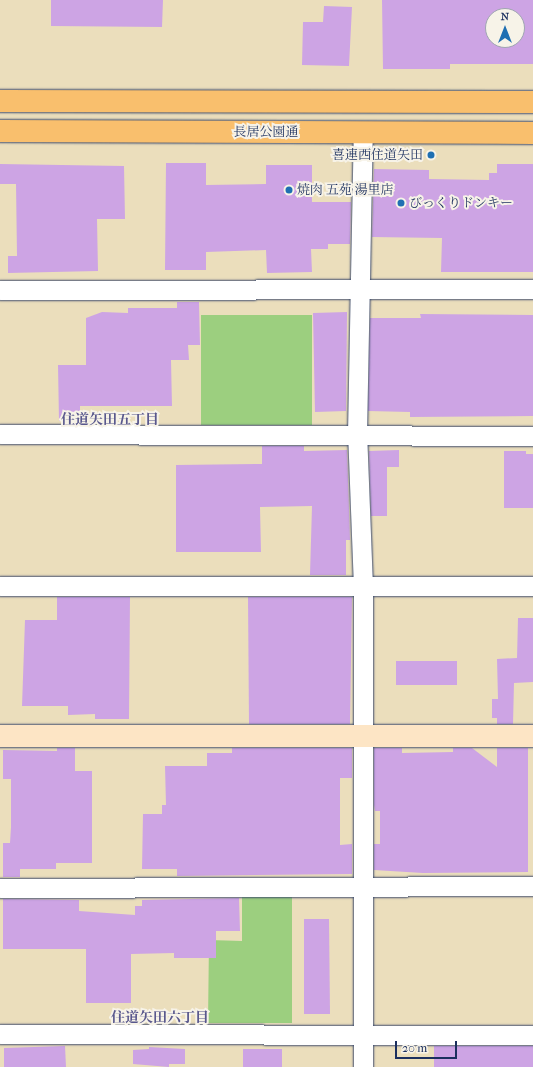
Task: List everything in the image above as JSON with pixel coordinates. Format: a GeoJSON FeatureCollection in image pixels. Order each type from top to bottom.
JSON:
{"type":"FeatureCollection","features":[{"type":"Feature","properties":{"kind":"highway"},"geometry":{"type":"LineString","coordinates":[[0,101],[533,102]]}},
{"type":"Feature","properties":{"kind":"highway","name":"長居公園通"},"geometry":{"type":"LineString","coordinates":[[0,131],[533,134]]}},
{"type":"Feature","properties":{"kind":"street"},"geometry":{"type":"LineString","coordinates":[[363,133],[362,288],[357,434],[363,587],[363,1067]]}},
{"type":"Feature","properties":{"kind":"street"},"geometry":{"type":"LineString","coordinates":[[0,290],[362,288],[533,289]]}},
{"type":"Feature","properties":{"kind":"street"},"geometry":{"type":"LineString","coordinates":[[0,434],[357,434],[533,436]]}},
{"type":"Feature","properties":{"kind":"street"},"geometry":{"type":"LineString","coordinates":[[0,586],[533,586]]}},
{"type":"Feature","properties":{"kind":"street"},"geometry":{"type":"LineString","coordinates":[[0,736],[533,736]]}},
{"type":"Feature","properties":{"kind":"street"},"geometry":{"type":"LineString","coordinates":[[0,888],[364,885],[533,886]]}},
{"type":"Feature","properties":{"kind":"street"},"geometry":{"type":"LineString","coordinates":[[0,1034],[533,1035]]}},
{"type":"Feature","properties":{"kind":"green space"},"geometry":{"type":"Polygon","coordinates":[[[201,315],[312,315],[312,425],[201,425],[201,315]]]}},
{"type":"Feature","properties":{"kind":"green space"},"geometry":{"type":"Polygon","coordinates":[[[242,894],[292,894],[292,1023],[208,1023],[209,940],[242,941],[242,894]]]}},
{"type":"Feature","properties":{"kind":"building"},"geometry":{"type":"Polygon","coordinates":[[[51,0],[163,0],[162,27],[51,26],[51,0]]]}},
{"type":"Feature","properties":{"kind":"building"},"geometry":{"type":"Polygon","coordinates":[[[382,0],[533,0],[533,64],[450,64],[450,69],[383,69],[382,0]]]}},
{"type":"Feature","properties":{"kind":"building"},"geometry":{"type":"Polygon","coordinates":[[[324,6],[352,7],[349,66],[302,65],[303,22],[323,22],[324,6]]]}},
{"type":"Feature","properties":{"kind":"building"},"geometry":{"type":"Polygon","coordinates":[[[166,163],[206,163],[206,185],[266,184],[266,165],[312,165],[312,202],[351,202],[350,244],[328,244],[328,249],[311,249],[312,272],[267,273],[266,250],[206,252],[206,270],[165,270],[166,163]]]}},
{"type":"Feature","properties":{"kind":"building"},"geometry":{"type":"Polygon","coordinates":[[[0,164],[124,166],[125,219],[97,219],[98,271],[8,273],[8,256],[17,256],[16,184],[0,184],[0,164]]]}},
{"type":"Feature","properties":{"kind":"building"},"geometry":{"type":"Polygon","coordinates":[[[497,164],[533,164],[533,272],[441,272],[442,238],[372,237],[374,169],[429,170],[429,179],[489,180],[489,173],[497,173],[497,164]]]}},
{"type":"Feature","properties":{"kind":"building"},"geometry":{"type":"Polygon","coordinates":[[[177,302],[199,302],[200,345],[188,345],[189,360],[171,360],[172,406],[80,406],[80,420],[59,421],[58,365],[86,365],[86,318],[102,312],[128,313],[128,308],[177,308],[177,302]]]}},
{"type":"Feature","properties":{"kind":"building"},"geometry":{"type":"Polygon","coordinates":[[[347,312],[346,411],[315,412],[313,313],[347,312]]]}},
{"type":"Feature","properties":{"kind":"building"},"geometry":{"type":"Polygon","coordinates":[[[420,314],[533,315],[533,416],[410,417],[410,412],[368,411],[370,318],[421,318],[420,314]]]}},
{"type":"Feature","properties":{"kind":"building"},"geometry":{"type":"Polygon","coordinates":[[[262,446],[304,446],[304,451],[347,450],[350,540],[346,540],[346,575],[310,575],[312,506],[260,507],[261,552],[176,552],[176,465],[262,464],[262,446]]]}},
{"type":"Feature","properties":{"kind":"building"},"geometry":{"type":"Polygon","coordinates":[[[399,450],[399,467],[387,467],[387,516],[371,516],[369,451],[399,450]]]}},
{"type":"Feature","properties":{"kind":"building"},"geometry":{"type":"Polygon","coordinates":[[[504,451],[526,451],[526,454],[533,454],[533,508],[504,508],[504,451]]]}},
{"type":"Feature","properties":{"kind":"building"},"geometry":{"type":"Polygon","coordinates":[[[57,597],[130,597],[129,719],[95,719],[95,714],[68,715],[68,706],[22,706],[25,620],[57,620],[57,597]]]}},
{"type":"Feature","properties":{"kind":"building"},"geometry":{"type":"Polygon","coordinates":[[[248,597],[352,597],[350,724],[249,724],[248,597]]]}},
{"type":"Feature","properties":{"kind":"building"},"geometry":{"type":"Polygon","coordinates":[[[518,618],[533,618],[533,682],[514,683],[513,724],[497,724],[497,718],[492,718],[492,699],[498,699],[497,659],[517,658],[518,618]]]}},
{"type":"Feature","properties":{"kind":"building"},"geometry":{"type":"Polygon","coordinates":[[[396,661],[457,661],[457,685],[396,685],[396,661]]]}},
{"type":"Feature","properties":{"kind":"building"},"geometry":{"type":"Polygon","coordinates":[[[57,748],[75,748],[75,771],[92,771],[92,863],[56,863],[56,869],[20,869],[20,877],[3,877],[3,843],[10,843],[11,779],[3,779],[3,750],[57,751],[57,748]]]}},
{"type":"Feature","properties":{"kind":"building"},"geometry":{"type":"Polygon","coordinates":[[[232,748],[352,748],[352,778],[340,778],[340,845],[352,844],[352,874],[177,876],[177,869],[142,869],[143,814],[162,814],[162,805],[166,805],[165,766],[207,766],[207,753],[232,753],[232,748]]]}},
{"type":"Feature","properties":{"kind":"building"},"geometry":{"type":"Polygon","coordinates":[[[374,748],[402,748],[402,753],[453,752],[453,748],[472,748],[497,767],[497,748],[528,748],[528,872],[423,873],[374,870],[374,844],[380,844],[380,811],[375,811],[374,805],[374,748]]]}},
{"type":"Feature","properties":{"kind":"building"},"geometry":{"type":"Polygon","coordinates":[[[239,898],[240,931],[216,931],[216,958],[174,958],[174,953],[131,954],[131,1003],[86,1003],[86,949],[3,949],[3,899],[79,900],[79,911],[135,915],[135,906],[142,906],[142,900],[239,898]]]}},
{"type":"Feature","properties":{"kind":"building"},"geometry":{"type":"Polygon","coordinates":[[[304,919],[329,919],[330,1014],[304,1014],[304,919]]]}},
{"type":"Feature","properties":{"kind":"building"},"geometry":{"type":"Polygon","coordinates":[[[65,1046],[66,1067],[4,1067],[4,1048],[65,1046]]]}},
{"type":"Feature","properties":{"kind":"building"},"geometry":{"type":"Polygon","coordinates":[[[434,1046],[533,1046],[533,1067],[434,1067],[434,1046]]]}},
{"type":"Feature","properties":{"kind":"building"},"geometry":{"type":"Polygon","coordinates":[[[149,1047],[185,1049],[185,1064],[169,1064],[169,1067],[133,1064],[133,1050],[149,1049],[149,1047]]]}},
{"type":"Feature","properties":{"kind":"building"},"geometry":{"type":"Polygon","coordinates":[[[243,1049],[282,1049],[282,1067],[243,1067],[243,1049]]]}},
{"type":"Feature","properties":{"kind":"place","name":"喜連西住道矢田"},"geometry":{"type":"Point","coordinates":[431,155]}},
{"type":"Feature","properties":{"kind":"place","name":"焼肉 五苑 湯里店"},"geometry":{"type":"Point","coordinates":[289,190]}},
{"type":"Feature","properties":{"kind":"place","name":"びっくりドンキー"},"geometry":{"type":"Point","coordinates":[401,203]}},
{"type":"Feature","properties":{"kind":"district","name":"住道矢田五丁目"},"geometry":{"type":"Point","coordinates":[110,420]}},
{"type":"Feature","properties":{"kind":"district","name":"住道矢田六丁目"},"geometry":{"type":"Point","coordinates":[160,1018]}}]}
